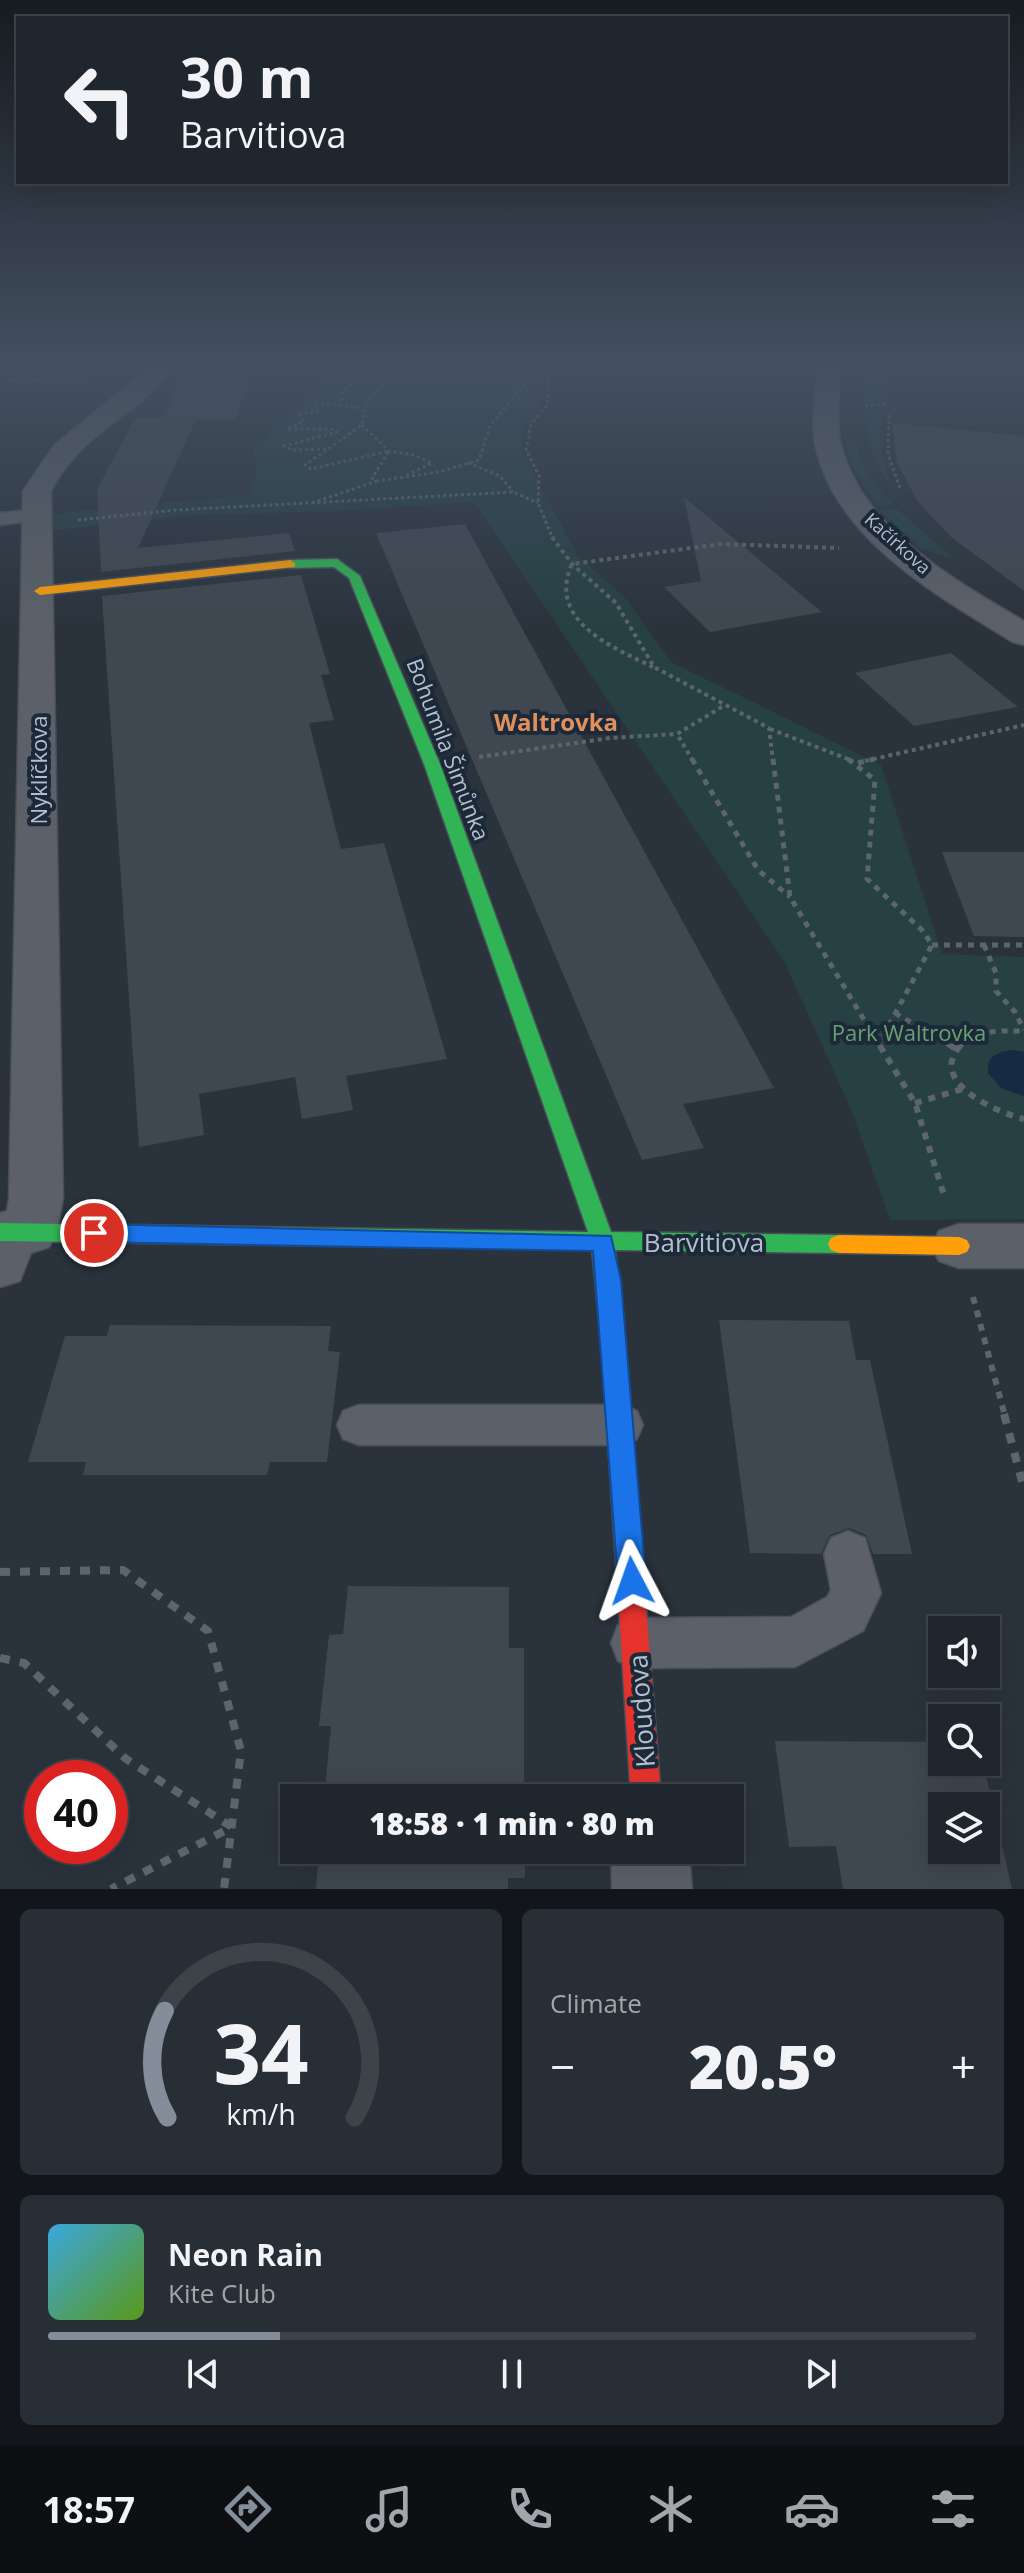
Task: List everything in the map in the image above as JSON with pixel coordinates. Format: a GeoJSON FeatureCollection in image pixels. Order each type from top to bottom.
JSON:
{"type":"FeatureCollection","features":[{"type":"Feature","properties":{"kind":"street","name":"Nyklíčkova"},"geometry":{"type":"LineString","coordinates":[[10,1240],[36,1198],[40,591],[37,491],[47,468],[59,453]]}},
{"type":"Feature","properties":{"kind":"street","name":"Kačírkova"},"geometry":{"type":"LineString","coordinates":[[832,453],[850,495],[910,557],[1024,635]]}},
{"type":"Feature","properties":{"kind":"street","name":"Bohumila Šimůnka"},"geometry":{"type":"LineString","coordinates":[[40,591],[307,562],[337,563],[354,576],[432,764],[603,1242]]}},
{"type":"Feature","properties":{"kind":"street","name":"Barvitiova"},"geometry":{"type":"LineString","coordinates":[[10,1240],[1024,1246]]}},
{"type":"Feature","properties":{"kind":"street","name":"Kloudova"},"geometry":{"type":"LineString","coordinates":[[603,1242],[621,1425],[645,1784]]}},
{"type":"Feature","properties":{"kind":"street"},"geometry":{"type":"LineString","coordinates":[[651,1864],[652,1889]]}},
{"type":"Feature","properties":{"kind":"lane"},"geometry":{"type":"LineString","coordinates":[[0,519],[38,520]]}},
{"type":"Feature","properties":{"kind":"lane"},"geometry":{"type":"LineString","coordinates":[[359,1425],[621,1425]]}},
{"type":"Feature","properties":{"kind":"lane"},"geometry":{"type":"LineString","coordinates":[[636,1643],[795,1642],[845,1614],[856,1593],[848,1554]]}},
{"type":"Feature","properties":{"kind":"path"},"geometry":{"type":"LineString","coordinates":[[321,453],[305,465],[311,469],[380,453]]}},
{"type":"Feature","properties":{"kind":"path"},"geometry":{"type":"LineString","coordinates":[[377,481],[372,478],[373,473],[387,453]]}},
{"type":"Feature","properties":{"kind":"path"},"geometry":{"type":"LineString","coordinates":[[399,478],[432,463],[402,453]]}},
{"type":"Feature","properties":{"kind":"path"},"geometry":{"type":"LineString","coordinates":[[304,506],[377,481],[479,460],[481,453]]}},
{"type":"Feature","properties":{"kind":"path"},"geometry":{"type":"LineString","coordinates":[[528,453],[539,475],[538,503],[550,534],[572,564],[616,603],[654,667]]}},
{"type":"Feature","properties":{"kind":"path"},"geometry":{"type":"LineString","coordinates":[[887,453],[890,470],[904,496]]}},
{"type":"Feature","properties":{"kind":"path"},"geometry":{"type":"LineString","coordinates":[[468,463],[491,470],[508,482],[513,492]]}},
{"type":"Feature","properties":{"kind":"path"},"geometry":{"type":"LineString","coordinates":[[38,520],[513,492],[538,503]]}},
{"type":"Feature","properties":{"kind":"path"},"geometry":{"type":"LineString","coordinates":[[572,564],[721,544],[846,548]]}},
{"type":"Feature","properties":{"kind":"path"},"geometry":{"type":"LineString","coordinates":[[572,564],[566,574],[567,591],[586,631],[769,728],[857,763],[875,780],[867,879],[923,931],[932,945]]}},
{"type":"Feature","properties":{"kind":"path"},"geometry":{"type":"LineString","coordinates":[[432,764],[610,738],[677,734],[726,705]]}},
{"type":"Feature","properties":{"kind":"path"},"geometry":{"type":"LineString","coordinates":[[857,763],[1024,725]]}},
{"type":"Feature","properties":{"kind":"path"},"geometry":{"type":"LineString","coordinates":[[769,728],[790,897]]}},
{"type":"Feature","properties":{"kind":"path"},"geometry":{"type":"LineString","coordinates":[[677,734],[758,870],[790,897],[915,1103],[959,1245],[1024,1489]]}},
{"type":"Feature","properties":{"kind":"path"},"geometry":{"type":"LineString","coordinates":[[932,945],[1024,945]]}},
{"type":"Feature","properties":{"kind":"path"},"geometry":{"type":"LineString","coordinates":[[880,1043],[932,945]]}},
{"type":"Feature","properties":{"kind":"path"},"geometry":{"type":"LineString","coordinates":[[984,945],[996,973],[996,991],[1015,1012],[1024,1030],[987,1029],[972,1034],[955,1048],[951,1064],[962,1089],[994,1111],[1024,1119]]}},
{"type":"Feature","properties":{"kind":"path"},"geometry":{"type":"LineString","coordinates":[[895,1013],[955,1048]]}},
{"type":"Feature","properties":{"kind":"path"},"geometry":{"type":"LineString","coordinates":[[915,1103],[962,1089]]}},
{"type":"Feature","properties":{"kind":"path"},"geometry":{"type":"LineString","coordinates":[[0,1572],[123,1570],[208,1631],[241,1751],[224,1889]]}},
{"type":"Feature","properties":{"kind":"path"},"geometry":{"type":"LineString","coordinates":[[0,1658],[24,1663],[126,1759],[232,1827]]}},
{"type":"Feature","properties":{"kind":"path"},"geometry":{"type":"LineString","coordinates":[[111,1889],[232,1827]]}},
{"type":"Feature","properties":{"kind":"green space","name":"Park Waltrovka"},"geometry":{"type":"Polygon","coordinates":[[[255,453],[523,453],[578,556],[627,600],[671,662],[881,765],[942,954],[1024,957],[1024,1052],[1003,1051],[990,1059],[1012,1093],[1024,1096],[1024,1219],[890,1220],[852,1112],[784,961],[474,502],[333,511],[191,515],[39,532],[39,515],[249,495],[257,477],[255,453]]]}},
{"type":"Feature","properties":{"kind":"green space"},"geometry":{"type":"Polygon","coordinates":[[[849,453],[859,453],[864,468],[893,505],[877,506],[853,467],[849,453]]]}},
{"type":"Feature","properties":{"kind":"green space"},"geometry":{"type":"Polygon","coordinates":[[[872,453],[882,453],[894,492],[872,453]]]}},
{"type":"Feature","properties":{"kind":"green space"},"geometry":{"type":"Polygon","coordinates":[[[897,509],[954,559],[920,548],[880,510],[897,509]]]}},
{"type":"Feature","properties":{"kind":"water"},"geometry":{"type":"Polygon","coordinates":[[[1013,1050],[1024,1052],[1024,1096],[1001,1088],[988,1073],[994,1056],[1013,1050]]]}},
{"type":"Feature","properties":{"kind":"building"},"geometry":{"type":"Polygon","coordinates":[[[116,453],[181,453],[138,548],[289,533],[295,551],[101,572],[97,490],[116,453]]]}},
{"type":"Feature","properties":{"kind":"building"},"geometry":{"type":"Polygon","coordinates":[[[896,453],[1024,453],[1024,591],[951,537],[918,502],[897,463],[896,453]]]}},
{"type":"Feature","properties":{"kind":"building"},"geometry":{"type":"Polygon","coordinates":[[[684,497],[822,612],[710,632],[664,587],[701,581],[684,497]]]}},
{"type":"Feature","properties":{"kind":"building"},"geometry":{"type":"Polygon","coordinates":[[[465,524],[774,1088],[683,1104],[704,1148],[642,1160],[376,533],[465,524]]]}},
{"type":"Feature","properties":{"kind":"building"},"geometry":{"type":"Polygon","coordinates":[[[301,575],[330,674],[321,675],[334,720],[309,723],[341,849],[384,843],[447,1059],[346,1076],[353,1110],[302,1119],[295,1077],[199,1094],[204,1135],[139,1147],[102,596],[301,575]]]}},
{"type":"Feature","properties":{"kind":"building"},"geometry":{"type":"Polygon","coordinates":[[[951,653],[1018,707],[914,726],[855,673],[951,653]]]}},
{"type":"Feature","properties":{"kind":"building"},"geometry":{"type":"Polygon","coordinates":[[[942,852],[1024,852],[1024,937],[974,936],[942,852]]]}},
{"type":"Feature","properties":{"kind":"building"},"geometry":{"type":"Polygon","coordinates":[[[719,1320],[849,1321],[856,1360],[870,1360],[912,1554],[873,1554],[866,1535],[849,1528],[830,1535],[821,1554],[750,1553],[719,1320]]]}},
{"type":"Feature","properties":{"kind":"building"},"geometry":{"type":"Polygon","coordinates":[[[110,1325],[331,1326],[328,1351],[340,1352],[327,1462],[270,1462],[267,1475],[83,1475],[86,1462],[28,1462],[65,1336],[107,1336],[110,1325]]]}},
{"type":"Feature","properties":{"kind":"building"},"geometry":{"type":"Polygon","coordinates":[[[348,1586],[509,1587],[509,1648],[524,1648],[524,1784],[325,1784],[331,1726],[319,1726],[329,1635],[343,1634],[348,1586]]]}},
{"type":"Feature","properties":{"kind":"building"},"geometry":{"type":"Polygon","coordinates":[[[775,1741],[928,1742],[928,1776],[986,1776],[990,1792],[928,1792],[928,1864],[1000,1864],[1000,1836],[1012,1889],[843,1889],[836,1846],[789,1847],[775,1741]]]}},
{"type":"Feature","properties":{"kind":"building"},"geometry":{"type":"Polygon","coordinates":[[[318,1864],[525,1864],[525,1878],[508,1878],[508,1889],[316,1889],[318,1864]]]}},
{"type":"Feature","properties":{"kind":"traffic: fast"},"geometry":{"type":"LineString","coordinates":[[290,564],[337,563],[354,576],[432,764],[603,1242],[615,1361]]}},
{"type":"Feature","properties":{"kind":"traffic: fast"},"geometry":{"type":"LineString","coordinates":[[0,1232],[839,1244]]}},
{"type":"Feature","properties":{"kind":"traffic: slow"},"geometry":{"type":"LineString","coordinates":[[40,591],[290,564]]}},
{"type":"Feature","properties":{"kind":"traffic: slow"},"geometry":{"type":"LineString","coordinates":[[839,1244],[959,1246]]}},
{"type":"Feature","properties":{"kind":"traffic: jam"},"geometry":{"type":"LineString","coordinates":[[615,1361],[645,1784]]}},
{"type":"Feature","properties":{"kind":"district","name":"Waltrovka"},"geometry":{"type":"Point","coordinates":[556,721]}},
{"type":"Feature","properties":{"kind":"route"},"geometry":{"type":"LineString","coordinates":[[94,1233],[603,1242],[609,1280],[632,1581]]}}]}
